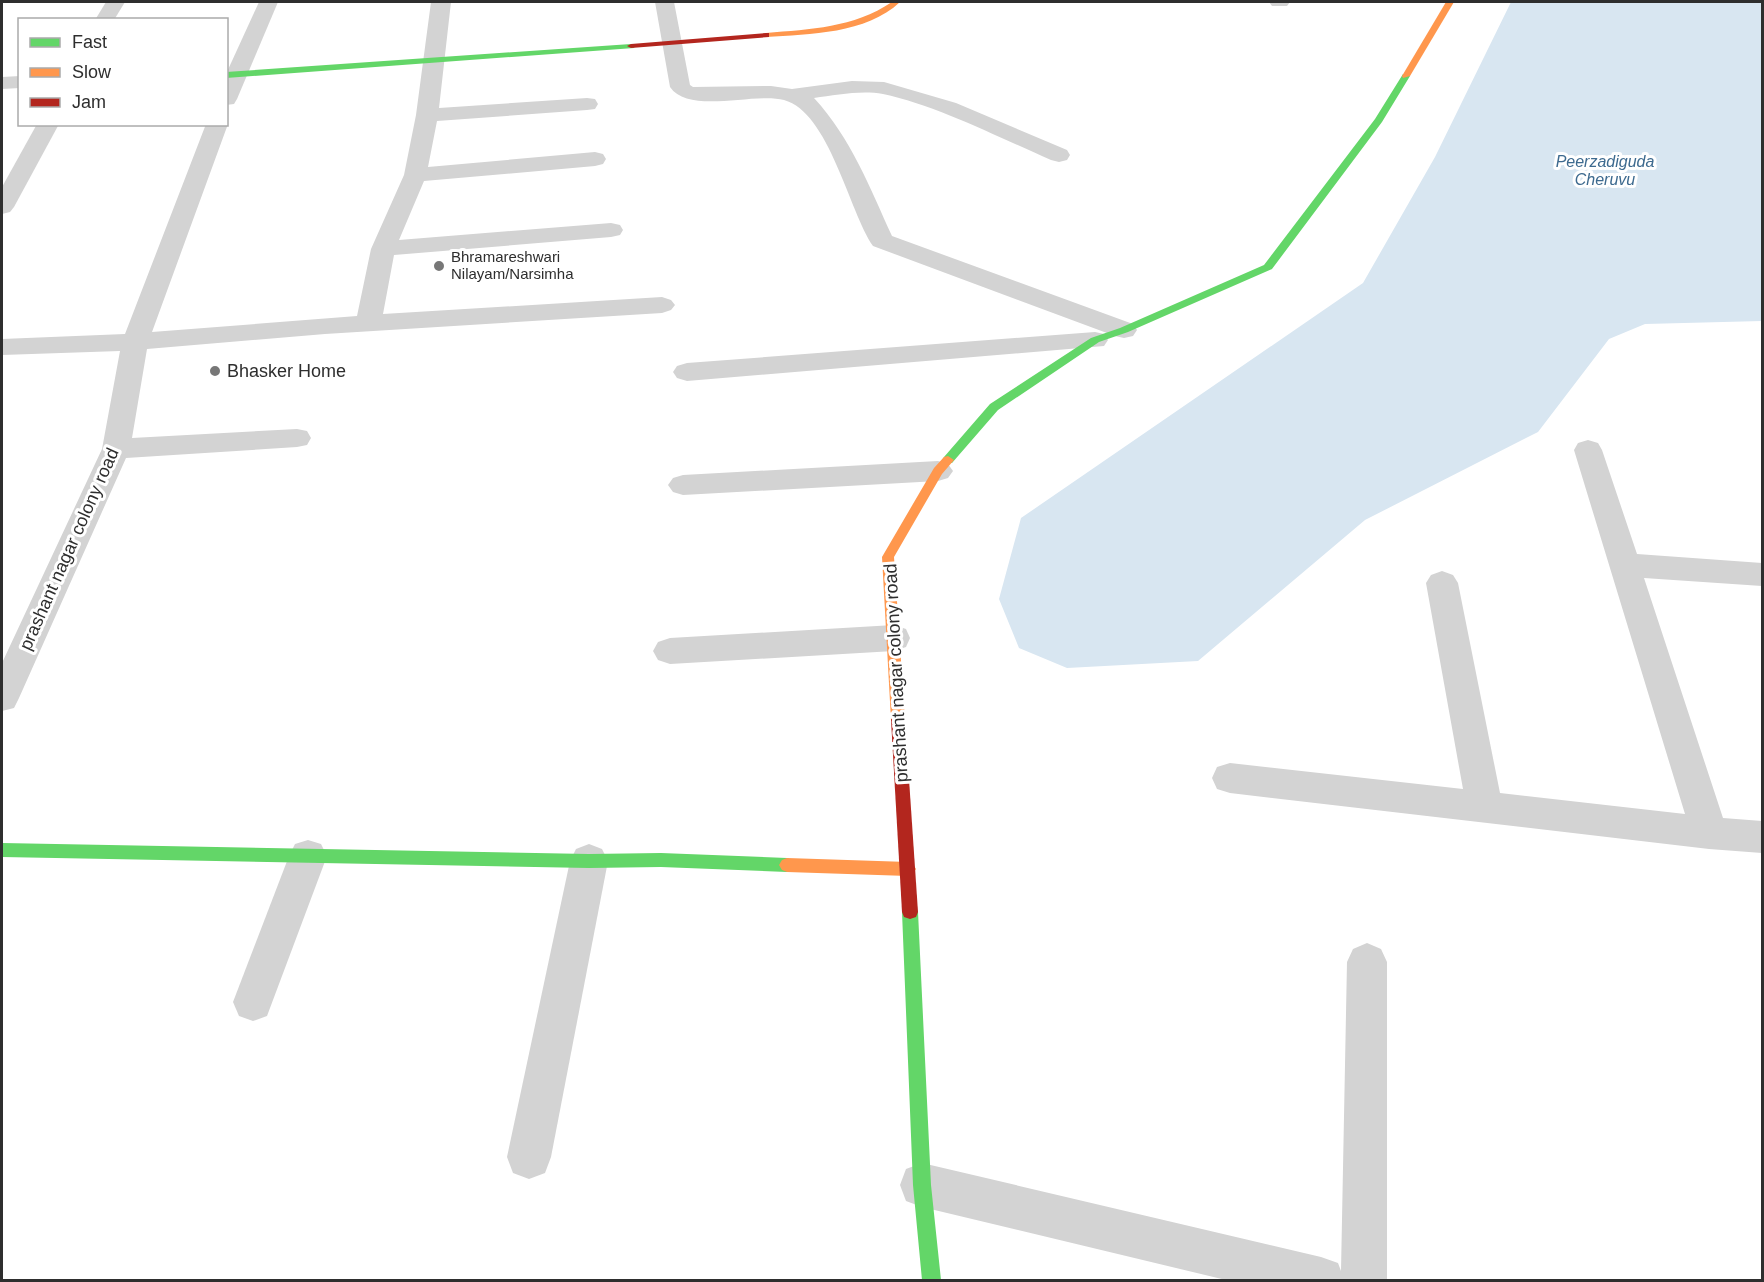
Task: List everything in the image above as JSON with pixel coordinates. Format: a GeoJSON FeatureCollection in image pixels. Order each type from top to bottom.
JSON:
{"type":"FeatureCollection","features":[{"type":"Feature","properties":{"kind":"street"},"geometry":{"type":"LineString","coordinates":[[105,18],[115,2]]}},
{"type":"Feature","properties":{"kind":"street"},"geometry":{"type":"LineString","coordinates":[[231,75],[268,2]]}},
{"type":"Feature","properties":{"kind":"street"},"geometry":{"type":"LineString","coordinates":[[369,324],[383,249],[415,175],[427,115],[441,2]]}},
{"type":"Feature","properties":{"kind":"street"},"geometry":{"type":"LineString","coordinates":[[664,2],[680,87],[686,92],[794,95],[852,87],[884,88],[948,108],[1059,156]]}},
{"type":"Feature","properties":{"kind":"street"},"geometry":{"type":"LineString","coordinates":[[231,75],[672,43],[851,26],[885,11],[896,2]]}},
{"type":"Feature","properties":{"kind":"street","name":"prashant nagar colony road"},"geometry":{"type":"LineString","coordinates":[[932,1281],[922,1185],[908,869],[888,557],[938,471],[994,407],[1095,340],[1124,330],[1268,267],[1379,120],[1450,2]]}},
{"type":"Feature","properties":{"kind":"street"},"geometry":{"type":"LineString","coordinates":[[2,83],[18,82]]}},
{"type":"Feature","properties":{"kind":"street"},"geometry":{"type":"LineString","coordinates":[[794,95],[804,100],[812,108],[847,159],[882,241],[1124,330]]}},
{"type":"Feature","properties":{"kind":"street"},"geometry":{"type":"LineString","coordinates":[[427,115],[587,104]]}},
{"type":"Feature","properties":{"kind":"street"},"geometry":{"type":"LineString","coordinates":[[2,207],[47,126]]}},
{"type":"Feature","properties":{"kind":"street","name":"prashant nagar colony road"},"geometry":{"type":"LineString","coordinates":[[2,698],[116,449],[135,342],[216,126]]}},
{"type":"Feature","properties":{"kind":"street"},"geometry":{"type":"LineString","coordinates":[[415,175],[595,159]]}},
{"type":"Feature","properties":{"kind":"street"},"geometry":{"type":"LineString","coordinates":[[383,249],[611,230]]}},
{"type":"Feature","properties":{"kind":"street"},"geometry":{"type":"LineString","coordinates":[[2,347],[135,342],[662,305]]}},
{"type":"Feature","properties":{"kind":"street"},"geometry":{"type":"LineString","coordinates":[[687,372],[1095,340]]}},
{"type":"Feature","properties":{"kind":"street"},"geometry":{"type":"LineString","coordinates":[[116,449],[297,438]]}},
{"type":"Feature","properties":{"kind":"street"},"geometry":{"type":"LineString","coordinates":[[1588,450],[1709,833]]}},
{"type":"Feature","properties":{"kind":"street"},"geometry":{"type":"LineString","coordinates":[[683,485],[938,471]]}},
{"type":"Feature","properties":{"kind":"street"},"geometry":{"type":"LineString","coordinates":[[1624,565],[1762,574]]}},
{"type":"Feature","properties":{"kind":"street"},"geometry":{"type":"LineString","coordinates":[[1442,583],[1485,808]]}},
{"type":"Feature","properties":{"kind":"street"},"geometry":{"type":"LineString","coordinates":[[670,651],[894,638]]}},
{"type":"Feature","properties":{"kind":"street"},"geometry":{"type":"LineString","coordinates":[[1230,778],[1709,833],[1762,837]]}},
{"type":"Feature","properties":{"kind":"street"},"geometry":{"type":"LineString","coordinates":[[2,850],[589,861],[661,860],[908,869]]}},
{"type":"Feature","properties":{"kind":"street"},"geometry":{"type":"LineString","coordinates":[[253,1002],[308,856]]}},
{"type":"Feature","properties":{"kind":"street"},"geometry":{"type":"LineString","coordinates":[[529,1157],[589,861]]}},
{"type":"Feature","properties":{"kind":"street"},"geometry":{"type":"LineString","coordinates":[[1364,1281],[1367,962]]}},
{"type":"Feature","properties":{"kind":"street"},"geometry":{"type":"LineString","coordinates":[[922,1185],[1321,1281]]}},
{"type":"Feature","properties":{"kind":"water","name":"Peerzadiguda Cheruvu"},"geometry":{"type":"Polygon","coordinates":[[[1511,2],[1762,2],[1762,321],[1645,324],[1609,339],[1538,432],[1365,520],[1198,661],[1067,668],[1019,648],[999,599],[1021,518],[1363,283],[1435,157],[1511,2]]]}},
{"type":"Feature","properties":{"kind":"traffic: fast"},"geometry":{"type":"LineString","coordinates":[[228,75],[631,46]]}},
{"type":"Feature","properties":{"kind":"traffic: fast"},"geometry":{"type":"LineString","coordinates":[[948,460],[994,407],[1095,340],[1124,330],[1268,267],[1379,120],[1406,76]]}},
{"type":"Feature","properties":{"kind":"traffic: fast"},"geometry":{"type":"LineString","coordinates":[[2,850],[589,861],[661,860],[787,865]]}},
{"type":"Feature","properties":{"kind":"traffic: fast"},"geometry":{"type":"LineString","coordinates":[[910,912],[922,1185],[932,1280]]}},
{"type":"Feature","properties":{"kind":"traffic: slow"},"geometry":{"type":"LineString","coordinates":[[766,35],[817,31],[850,25],[882,12],[896,2]]}},
{"type":"Feature","properties":{"kind":"traffic: slow"},"geometry":{"type":"LineString","coordinates":[[1406,76],[1450,2]]}},
{"type":"Feature","properties":{"kind":"traffic: slow"},"geometry":{"type":"LineString","coordinates":[[898,720],[888,557],[938,471],[948,460]]}},
{"type":"Feature","properties":{"kind":"traffic: slow"},"geometry":{"type":"LineString","coordinates":[[787,865],[908,869]]}},
{"type":"Feature","properties":{"kind":"traffic: jam"},"geometry":{"type":"LineString","coordinates":[[631,46],[766,35]]}},
{"type":"Feature","properties":{"kind":"traffic: jam"},"geometry":{"type":"LineString","coordinates":[[898,720],[910,912]]}},
{"type":"Feature","properties":{"kind":"place","name":"Bhramareshwari Nilayam/Narsimha"},"geometry":{"type":"Point","coordinates":[439,266]}},
{"type":"Feature","properties":{"kind":"place","name":"Bhasker Home"},"geometry":{"type":"Point","coordinates":[215,371]}}]}
